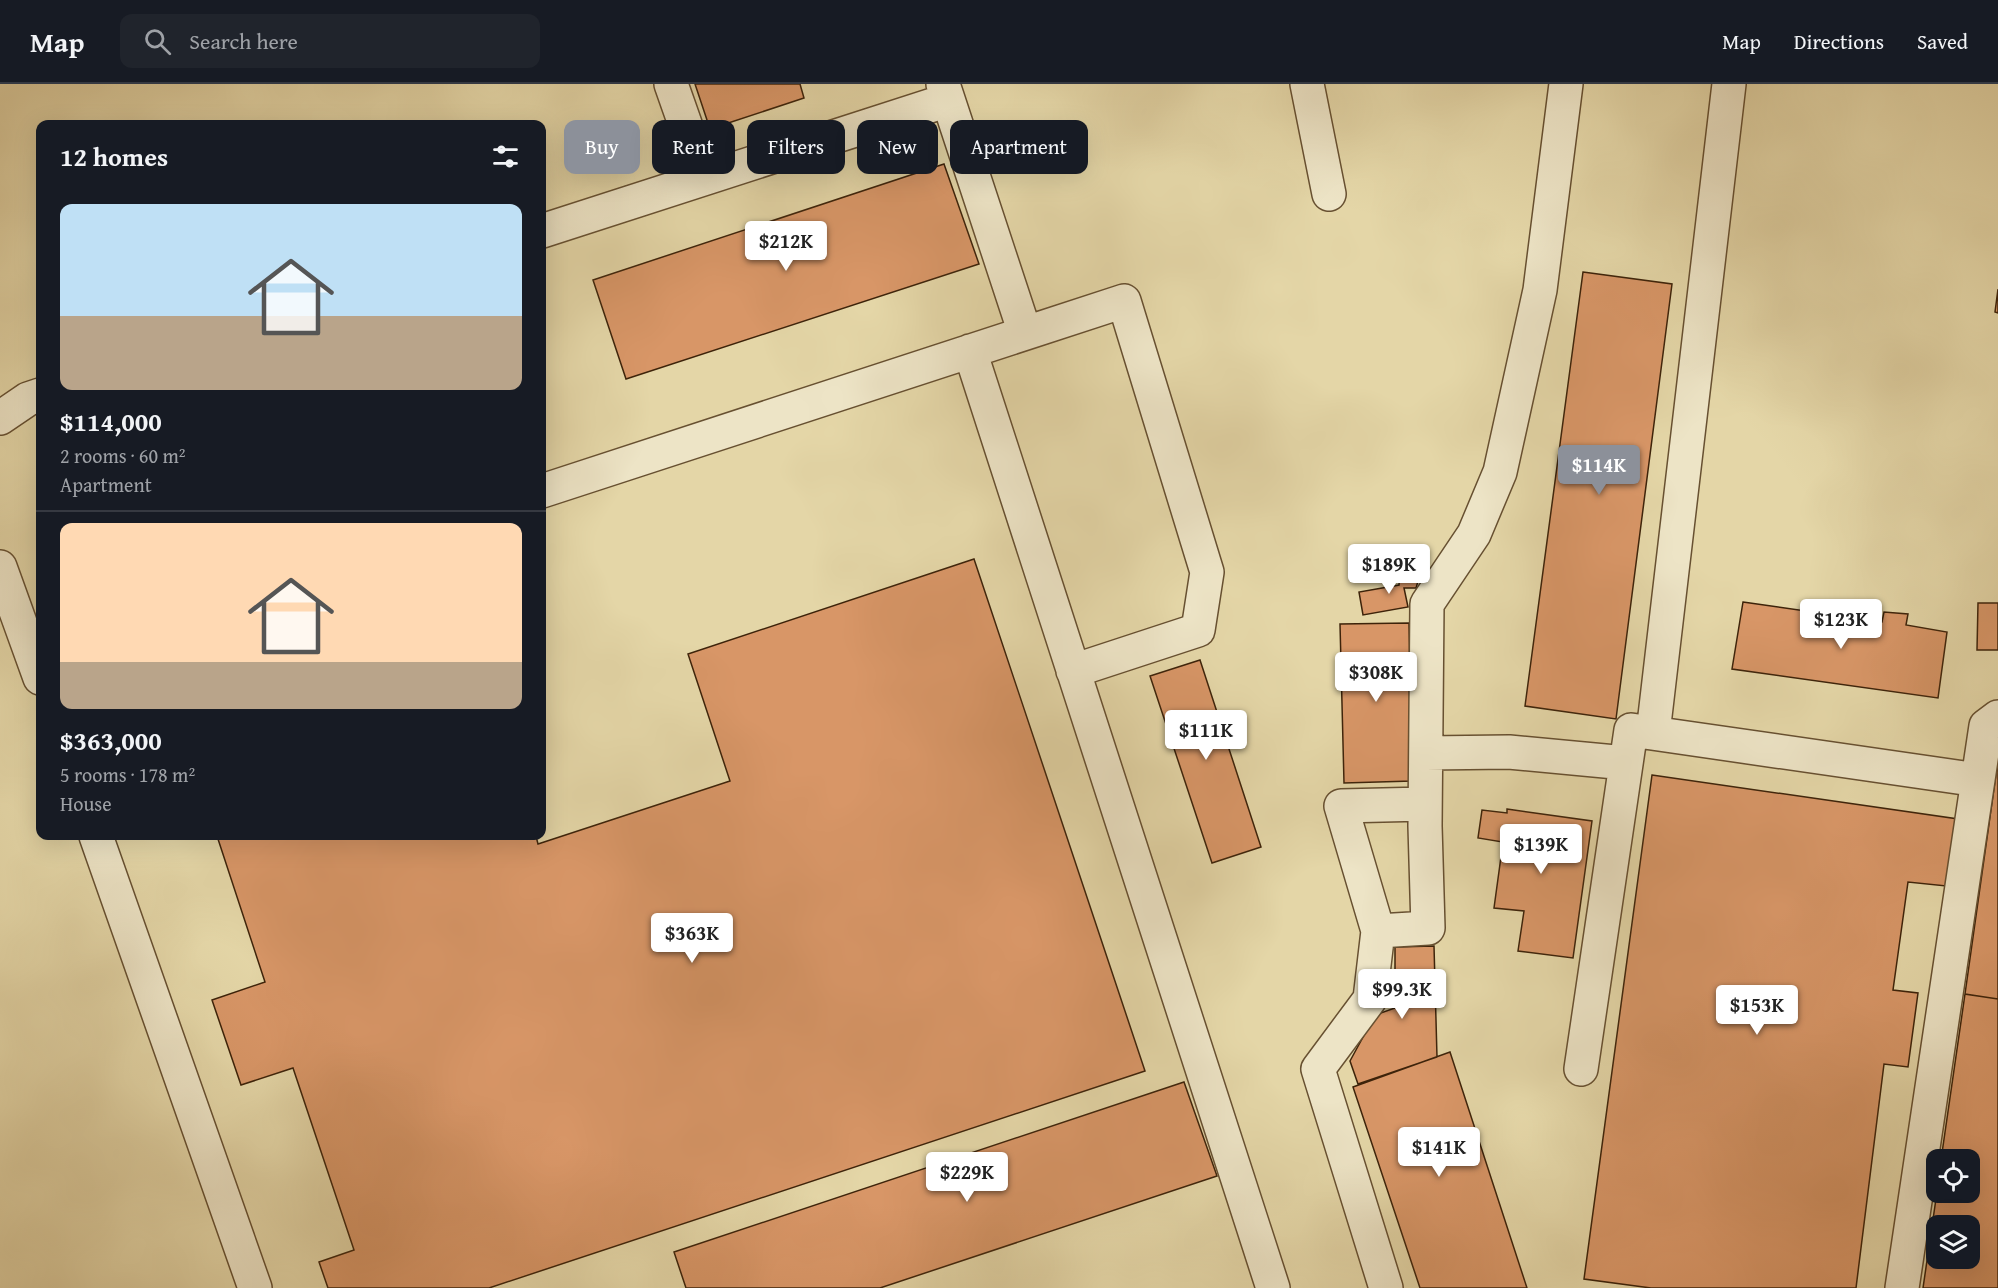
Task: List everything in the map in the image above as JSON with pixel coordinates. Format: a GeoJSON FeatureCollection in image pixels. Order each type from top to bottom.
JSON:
{"type":"FeatureCollection","features":[{"type":"Feature","properties":{"kind":"lane"},"geometry":{"type":"LineString","coordinates":[[671,84],[704,178]]}},
{"type":"Feature","properties":{"kind":"lane"},"geometry":{"type":"LineString","coordinates":[[1307,84],[1329,194]]}},
{"type":"Feature","properties":{"kind":"lane"},"geometry":{"type":"LineString","coordinates":[[1378,931],[1428,928],[1425,804],[1427,604],[1474,534],[1500,472],[1540,290],[1566,84]]}},
{"type":"Feature","properties":{"kind":"lane"},"geometry":{"type":"LineString","coordinates":[[1653,733],[1729,84]]}},
{"type":"Feature","properties":{"kind":"lane"},"geometry":{"type":"LineString","coordinates":[[546,230],[704,178],[945,92],[1025,333]]}},
{"type":"Feature","properties":{"kind":"lane"},"geometry":{"type":"LineString","coordinates":[[546,490],[1124,301],[1207,572],[1198,630],[1073,671]]}},
{"type":"Feature","properties":{"kind":"lane"},"geometry":{"type":"LineString","coordinates":[[970,351],[1273,1288]]}},
{"type":"Feature","properties":{"kind":"lane"},"geometry":{"type":"LineString","coordinates":[[0,418],[36,396]]}},
{"type":"Feature","properties":{"kind":"lane"},"geometry":{"type":"LineString","coordinates":[[0,567],[36,658]]}},
{"type":"Feature","properties":{"kind":"lane"},"geometry":{"type":"LineString","coordinates":[[1902,1288],[1986,726],[1998,717]]}},
{"type":"Feature","properties":{"kind":"lane"},"geometry":{"type":"LineString","coordinates":[[1581,1069],[1631,730],[1978,780]]}},
{"type":"Feature","properties":{"kind":"lane"},"geometry":{"type":"LineString","coordinates":[[1426,753],[1509,752],[1626,763]]}},
{"type":"Feature","properties":{"kind":"lane"},"geometry":{"type":"LineString","coordinates":[[1386,1288],[1318,1069],[1370,999],[1378,931],[1341,806],[1425,804]]}},
{"type":"Feature","properties":{"kind":"lane"},"geometry":{"type":"LineString","coordinates":[[97,840],[255,1288]]}},
{"type":"Feature","properties":{"kind":"building"},"geometry":{"type":"Polygon","coordinates":[[[695,84],[800,84],[804,98],[735,121],[707,120],[695,84]]]}},
{"type":"Feature","properties":{"kind":"building"},"geometry":{"type":"Polygon","coordinates":[[[944,164],[979,264],[626,379],[593,280],[914,174],[938,174],[938,166],[944,164]]]}},
{"type":"Feature","properties":{"kind":"building"},"geometry":{"type":"Polygon","coordinates":[[[1583,272],[1672,284],[1616,719],[1525,706],[1583,272]]]}},
{"type":"Feature","properties":{"kind":"building"},"geometry":{"type":"Polygon","coordinates":[[[1998,289],[1998,313],[1995,312],[1998,289]]]}},
{"type":"Feature","properties":{"kind":"building"},"geometry":{"type":"Polygon","coordinates":[[[974,559],[1145,1071],[489,1288],[328,1288],[319,1262],[354,1250],[293,1068],[241,1085],[212,1000],[265,982],[218,840],[537,840],[538,844],[730,781],[688,654],[974,559]]]}},
{"type":"Feature","properties":{"kind":"building"},"geometry":{"type":"Polygon","coordinates":[[[1412,569],[1419,578],[1416,588],[1404,588],[1408,607],[1363,615],[1359,592],[1399,585],[1400,571],[1412,569]]]}},
{"type":"Feature","properties":{"kind":"building"},"geometry":{"type":"Polygon","coordinates":[[[1743,602],[1882,622],[1884,612],[1908,614],[1906,625],[1947,632],[1938,698],[1732,669],[1743,602]]]}},
{"type":"Feature","properties":{"kind":"building"},"geometry":{"type":"Polygon","coordinates":[[[1978,603],[1998,603],[1998,650],[1977,650],[1978,603]]]}},
{"type":"Feature","properties":{"kind":"building"},"geometry":{"type":"Polygon","coordinates":[[[1409,623],[1412,781],[1344,783],[1340,624],[1409,623]]]}},
{"type":"Feature","properties":{"kind":"building"},"geometry":{"type":"Polygon","coordinates":[[[1200,660],[1261,847],[1212,863],[1150,676],[1200,660]]]}},
{"type":"Feature","properties":{"kind":"building"},"geometry":{"type":"Polygon","coordinates":[[[1998,760],[1998,999],[1965,994],[1998,760]]]}},
{"type":"Feature","properties":{"kind":"building"},"geometry":{"type":"Polygon","coordinates":[[[1652,775],[1965,820],[1956,887],[1908,882],[1893,990],[1918,993],[1908,1067],[1884,1064],[1856,1288],[1651,1288],[1584,1279],[1652,775]]]}},
{"type":"Feature","properties":{"kind":"building"},"geometry":{"type":"Polygon","coordinates":[[[1507,809],[1592,821],[1573,958],[1518,951],[1524,911],[1494,908],[1503,842],[1478,838],[1482,810],[1507,813],[1507,809]]]}},
{"type":"Feature","properties":{"kind":"building"},"geometry":{"type":"Polygon","coordinates":[[[1434,946],[1437,1057],[1358,1084],[1350,1061],[1375,1015],[1395,1008],[1395,947],[1434,946]]]}},
{"type":"Feature","properties":{"kind":"building"},"geometry":{"type":"Polygon","coordinates":[[[1965,994],[1998,999],[1998,1288],[1923,1288],[1926,1267],[1980,1269],[1980,1215],[1934,1215],[1935,1203],[1980,1203],[1980,1149],[1943,1149],[1965,994]]]}},
{"type":"Feature","properties":{"kind":"building"},"geometry":{"type":"Polygon","coordinates":[[[1450,1052],[1527,1288],[1420,1288],[1353,1087],[1450,1052]]]}},
{"type":"Feature","properties":{"kind":"building"},"geometry":{"type":"Polygon","coordinates":[[[1184,1082],[1217,1176],[880,1288],[686,1288],[674,1252],[1184,1082]]]}}]}
